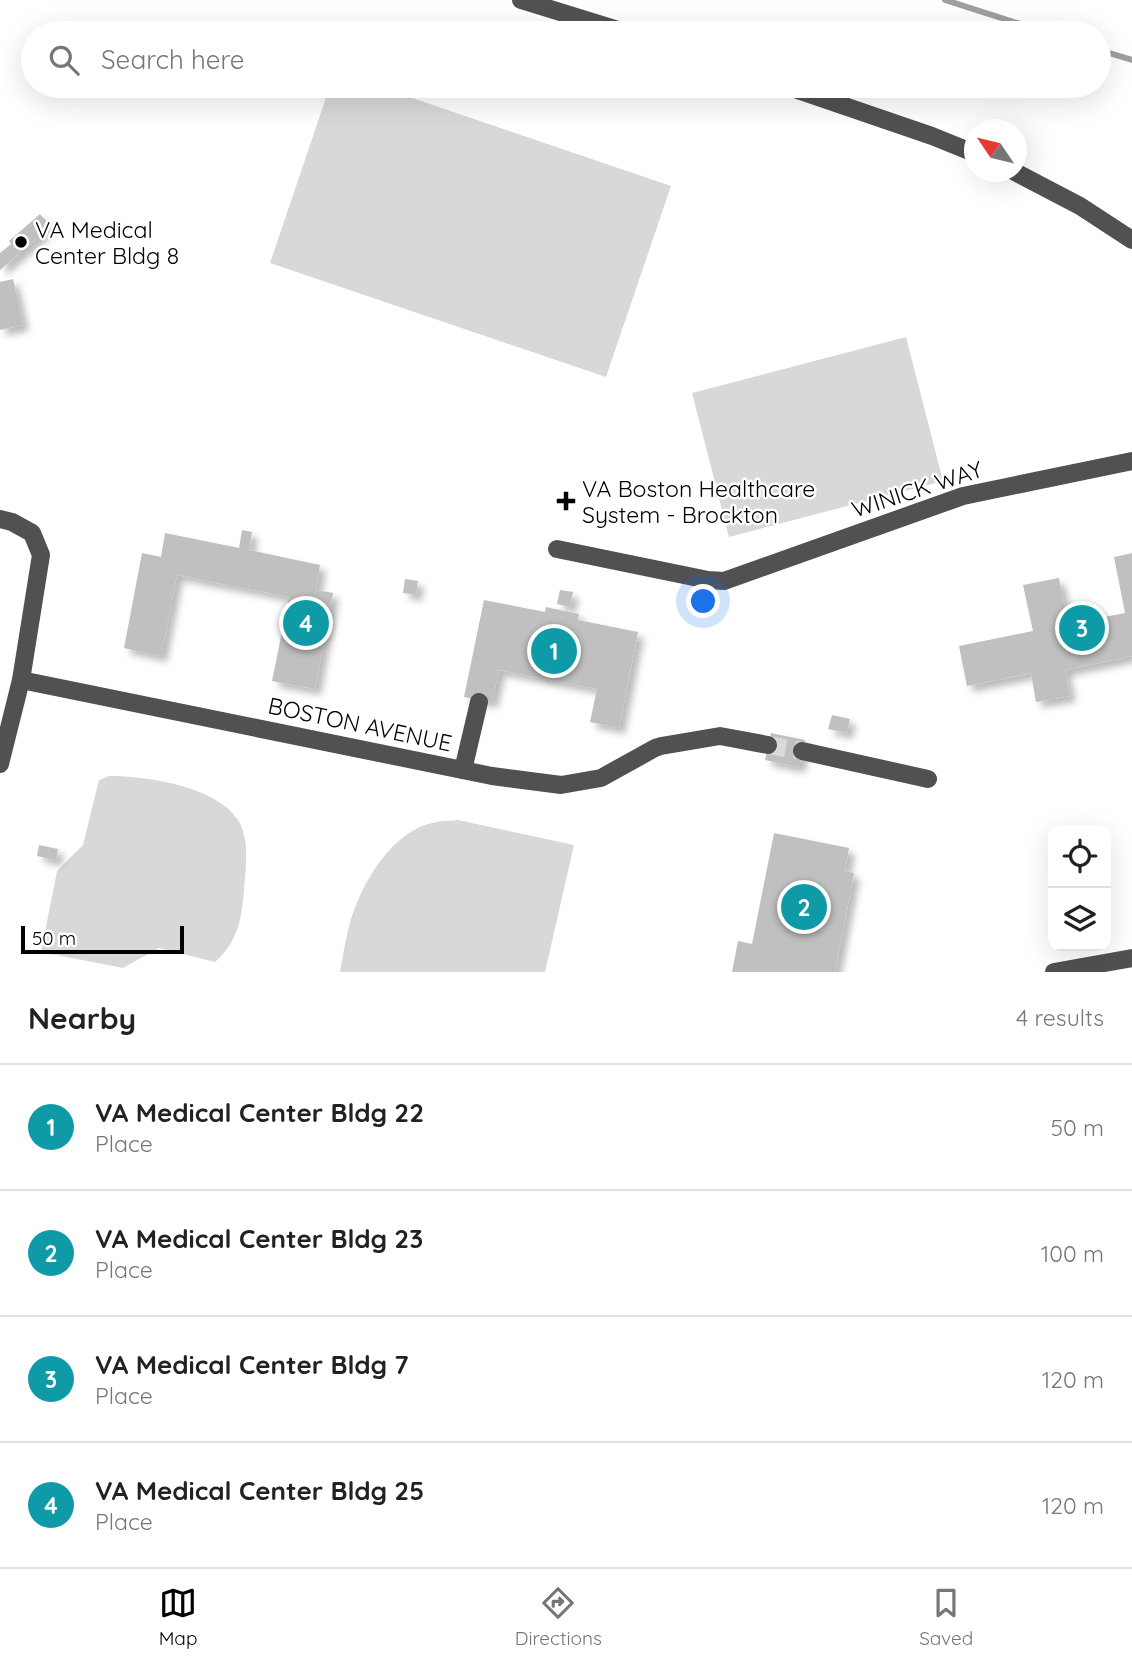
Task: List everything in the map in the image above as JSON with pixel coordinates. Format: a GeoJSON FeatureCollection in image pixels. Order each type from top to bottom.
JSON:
{"type":"FeatureCollection","features":[{"type":"Feature","properties":{"kind":"lane"},"geometry":{"type":"LineString","coordinates":[[521,0],[589,21]]}},
{"type":"Feature","properties":{"kind":"lane"},"geometry":{"type":"LineString","coordinates":[[821,98],[964,149]]}},
{"type":"Feature","properties":{"kind":"lane"},"geometry":{"type":"LineString","coordinates":[[1027,178],[1080,206],[1132,240]]}},
{"type":"Feature","properties":{"kind":"lane","name":"WINICK WAY"},"geometry":{"type":"LineString","coordinates":[[557,550],[708,580],[724,580],[963,496],[1132,461]]}},
{"type":"Feature","properties":{"kind":"lane"},"geometry":{"type":"LineString","coordinates":[[0,519],[32,533],[41,555],[21,680],[0,764]]}},
{"type":"Feature","properties":{"kind":"lane","name":"BOSTON AVENUE"},"geometry":{"type":"LineString","coordinates":[[21,680],[463,770],[561,785],[601,779],[661,746],[720,736],[768,746]]}},
{"type":"Feature","properties":{"kind":"lane"},"geometry":{"type":"LineString","coordinates":[[463,770],[479,702]]}},
{"type":"Feature","properties":{"kind":"lane"},"geometry":{"type":"LineString","coordinates":[[803,751],[928,779]]}},
{"type":"Feature","properties":{"kind":"lane"},"geometry":{"type":"LineString","coordinates":[[1054,972],[1132,958]]}},
{"type":"Feature","properties":{"kind":"shaded area"},"geometry":{"type":"Polygon","coordinates":[[[326,98],[412,98],[671,186],[606,377],[270,263],[326,98]]]}},
{"type":"Feature","properties":{"kind":"shaded area"},"geometry":{"type":"Polygon","coordinates":[[[906,337],[943,481],[729,537],[692,393],[906,337]]]}},
{"type":"Feature","properties":{"kind":"shaded area"},"geometry":{"type":"Polygon","coordinates":[[[109,776],[160,781],[197,791],[228,808],[238,820],[244,836],[246,854],[242,910],[234,938],[215,962],[159,948],[123,968],[41,952],[57,871],[83,845],[99,780],[109,776]]]}},
{"type":"Feature","properties":{"kind":"shaded area"},"geometry":{"type":"Polygon","coordinates":[[[458,820],[574,845],[545,972],[340,972],[356,904],[382,859],[407,835],[421,827],[440,821],[458,820]]]}},
{"type":"Feature","properties":{"kind":"building","name":"VA Medical Center Bldg 8"},"geometry":{"type":"Polygon","coordinates":[[[40,214],[51,226],[0,270],[0,253],[11,244],[9,241],[40,214]]]}},
{"type":"Feature","properties":{"kind":"building","name":"VA Medical Center Bldg 8"},"geometry":{"type":"Polygon","coordinates":[[[13,279],[23,325],[0,330],[0,282],[13,279]]]}},
{"type":"Feature","properties":{"kind":"building"},"geometry":{"type":"Polygon","coordinates":[[[242,530],[252,532],[249,550],[320,565],[316,590],[333,593],[315,689],[272,681],[289,597],[177,575],[161,656],[124,648],[142,553],[161,557],[165,533],[239,548],[242,530]]]}},
{"type":"Feature","properties":{"kind":"building"},"geometry":{"type":"Polygon","coordinates":[[[1132,553],[1132,656],[1065,670],[1070,696],[1036,702],[1031,673],[967,686],[959,646],[1033,631],[1023,585],[1059,578],[1068,624],[1125,613],[1114,557],[1132,553]]]}},
{"type":"Feature","properties":{"kind":"building"},"geometry":{"type":"Polygon","coordinates":[[[405,579],[418,581],[416,595],[403,593],[405,579]]]}},
{"type":"Feature","properties":{"kind":"building"},"geometry":{"type":"Polygon","coordinates":[[[560,590],[573,592],[570,607],[557,604],[560,590]]]}},
{"type":"Feature","properties":{"kind":"building"},"geometry":{"type":"Polygon","coordinates":[[[484,600],[545,612],[546,607],[579,614],[578,620],[638,632],[619,728],[590,722],[597,689],[499,670],[492,702],[464,697],[484,600]]]}},
{"type":"Feature","properties":{"kind":"building"},"geometry":{"type":"Polygon","coordinates":[[[832,715],[850,719],[847,733],[828,729],[832,715]]]}},
{"type":"Feature","properties":{"kind":"building"},"geometry":{"type":"Polygon","coordinates":[[[771,733],[805,740],[799,767],[765,760],[771,733]]]}},
{"type":"Feature","properties":{"kind":"building"},"geometry":{"type":"Polygon","coordinates":[[[774,833],[849,848],[845,871],[854,873],[835,972],[732,972],[738,941],[752,944],[774,833]]]}},
{"type":"Feature","properties":{"kind":"building"},"geometry":{"type":"Polygon","coordinates":[[[39,845],[58,849],[56,860],[37,856],[39,845]]]}},
{"type":"Feature","properties":{"kind":"waterway"},"geometry":{"type":"LineString","coordinates":[[945,0],[1011,21]]}},
{"type":"Feature","properties":{"kind":"waterway"},"geometry":{"type":"LineString","coordinates":[[1111,54],[1132,60]]}},
{"type":"Feature","properties":{"kind":"tunnel"},"geometry":{"type":"LineString","coordinates":[[768,745],[802,751]]}},
{"type":"Feature","properties":{"kind":"place","name":"VA Medical Center Bldg 8"},"geometry":{"type":"Point","coordinates":[21,242]}},
{"type":"Feature","properties":{"kind":"place","name":"VA Boston Healthcare System - Brockton"},"geometry":{"type":"Point","coordinates":[566,501]}},
{"type":"Feature","properties":{"kind":"place","name":"VA Medical Center Bldg 25"},"geometry":{"type":"Point","coordinates":[306,623]}},
{"type":"Feature","properties":{"kind":"place","name":"VA Medical Center Bldg 7"},"geometry":{"type":"Point","coordinates":[1082,628]}},
{"type":"Feature","properties":{"kind":"place","name":"VA Medical Center Bldg 22"},"geometry":{"type":"Point","coordinates":[554,651]}},
{"type":"Feature","properties":{"kind":"place","name":"VA Medical Center Bldg 23"},"geometry":{"type":"Point","coordinates":[804,907]}}]}
